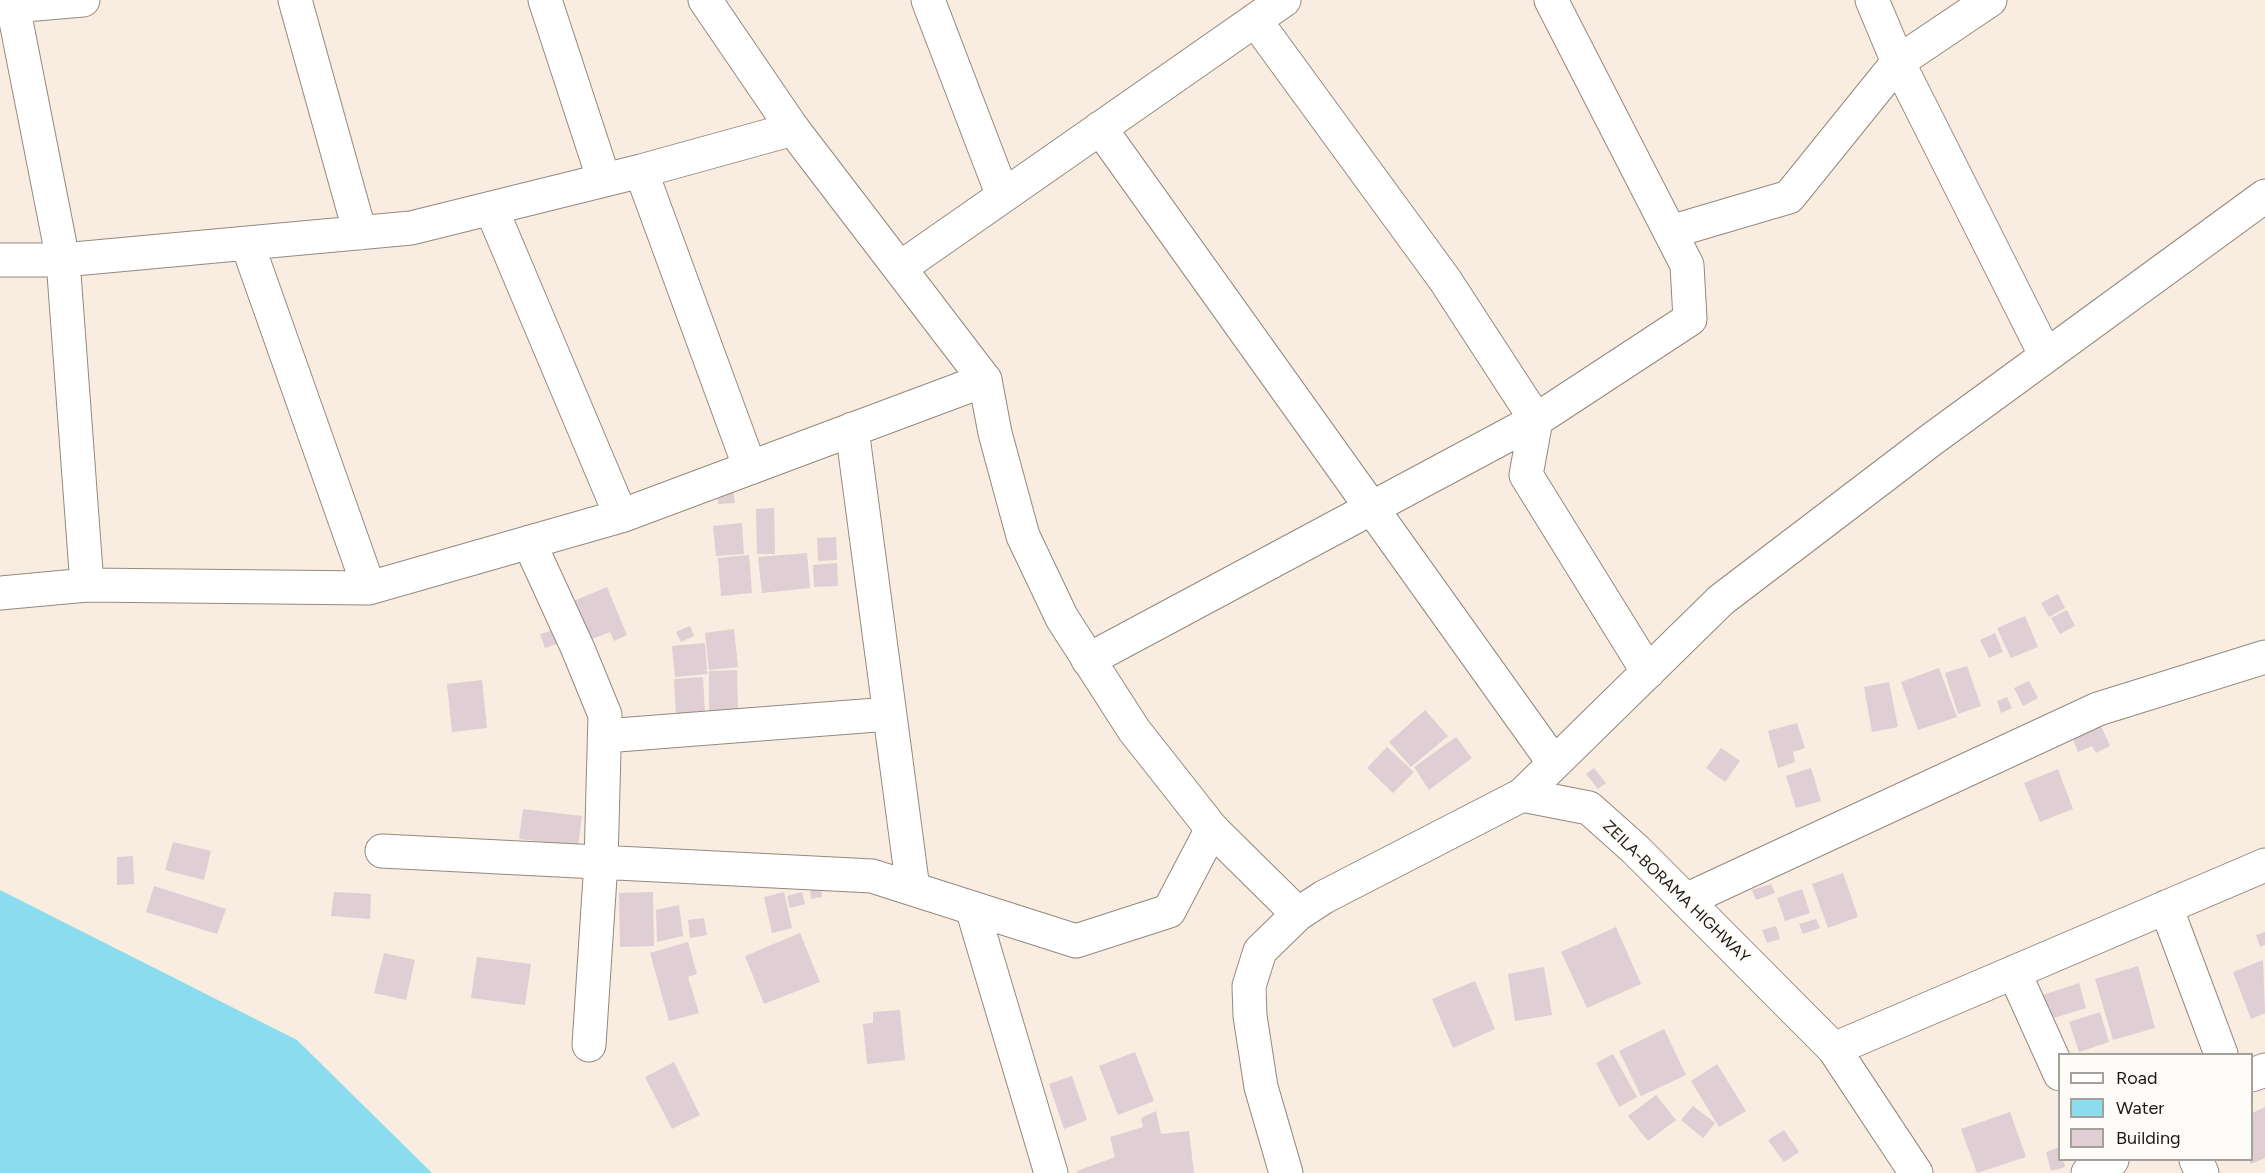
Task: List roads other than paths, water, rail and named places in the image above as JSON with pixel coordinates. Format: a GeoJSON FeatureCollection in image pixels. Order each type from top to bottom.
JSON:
{"type":"FeatureCollection","features":[{"type":"Feature","properties":{"kind":"main road"},"geometry":{"type":"LineString","coordinates":[[83,0],[6,8],[63,260],[87,585]]}},
{"type":"Feature","properties":{"kind":"main road"},"geometry":{"type":"LineString","coordinates":[[295,0],[360,233]]}},
{"type":"Feature","properties":{"kind":"main road"},"geometry":{"type":"LineString","coordinates":[[545,0],[604,180]]}},
{"type":"Feature","properties":{"kind":"main road"},"geometry":{"type":"LineString","coordinates":[[705,0],[793,129],[985,380],[994,433],[1023,536],[1062,618],[1088,660],[1134,730],[1212,829],[1298,914]]}},
{"type":"Feature","properties":{"kind":"main road"},"geometry":{"type":"LineString","coordinates":[[928,0],[1004,196]]}},
{"type":"Feature","properties":{"kind":"main road"},"geometry":{"type":"LineString","coordinates":[[900,268],[1284,0]]}},
{"type":"Feature","properties":{"kind":"main road"},"geometry":{"type":"LineString","coordinates":[[1088,660],[1536,420],[1690,319],[1687,265],[1551,0]]}},
{"type":"Feature","properties":{"kind":"main road"},"geometry":{"type":"LineString","coordinates":[[1872,0],[1898,62],[2046,356]]}},
{"type":"Feature","properties":{"kind":"main road"},"geometry":{"type":"LineString","coordinates":[[1670,232],[1789,197],[1898,62],[1990,0]]}},
{"type":"Feature","properties":{"kind":"main road"},"geometry":{"type":"LineString","coordinates":[[1255,20],[1445,280],[1536,420],[1526,475],[1648,672]]}},
{"type":"Feature","properties":{"kind":"main road"},"geometry":{"type":"LineString","coordinates":[[1100,128],[1554,763]]}},
{"type":"Feature","properties":{"kind":"main road"},"geometry":{"type":"LineString","coordinates":[[0,260],[63,260],[411,228],[641,171],[793,129]]}},
{"type":"Feature","properties":{"kind":"main road"},"geometry":{"type":"LineString","coordinates":[[641,171],[750,468]]}},
{"type":"Feature","properties":{"kind":"main road"},"geometry":{"type":"LineString","coordinates":[[1286,1173],[1262,1087],[1250,1016],[1249,986],[1260,951],[1298,914],[1324,897],[1522,795],[1721,600],[1931,440],[2265,196]]}},
{"type":"Feature","properties":{"kind":"main road"},"geometry":{"type":"LineString","coordinates":[[491,208],[621,516]]}},
{"type":"Feature","properties":{"kind":"main road"},"geometry":{"type":"LineString","coordinates":[[247,243],[369,588]]}},
{"type":"Feature","properties":{"kind":"main road"},"geometry":{"type":"LineString","coordinates":[[0,593],[87,585],[369,588],[621,516],[985,380]]}},
{"type":"Feature","properties":{"kind":"main road"},"geometry":{"type":"LineString","coordinates":[[852,429],[913,889]]}},
{"type":"Feature","properties":{"kind":"main road"},"geometry":{"type":"LineString","coordinates":[[529,542],[578,649],[605,715],[601,862],[589,1045]]}},
{"type":"Feature","properties":{"kind":"main road"},"geometry":{"type":"LineString","coordinates":[[1686,900],[2098,709],[2265,657]]}},
{"type":"Feature","properties":{"kind":"main road"},"geometry":{"type":"LineString","coordinates":[[605,736],[889,714]]}},
{"type":"Feature","properties":{"kind":"main road","name":"ZEILA-BORAMA HIGHWAY"},"geometry":{"type":"LineString","coordinates":[[1522,795],[1589,808],[1636,850],[1834,1049],[1916,1173]]}},
{"type":"Feature","properties":{"kind":"main road"},"geometry":{"type":"LineString","coordinates":[[382,851],[872,876],[1076,941],[1169,911],[1212,829]]}},
{"type":"Feature","properties":{"kind":"main road"},"geometry":{"type":"LineString","coordinates":[[1834,1049],[2265,865]]}},
{"type":"Feature","properties":{"kind":"main road"},"geometry":{"type":"LineString","coordinates":[[972,908],[1051,1173]]}},
{"type":"Feature","properties":{"kind":"main road"},"geometry":{"type":"LineString","coordinates":[[2166,908],[2221,1053]]}},
{"type":"Feature","properties":{"kind":"main road"},"geometry":{"type":"LineString","coordinates":[[2014,972],[2058,1070]]}},
{"type":"Feature","properties":{"kind":"water"},"geometry":{"type":"Polygon","coordinates":[[[0,890],[297,1040],[432,1173],[0,1173],[0,890]]]}}]}
